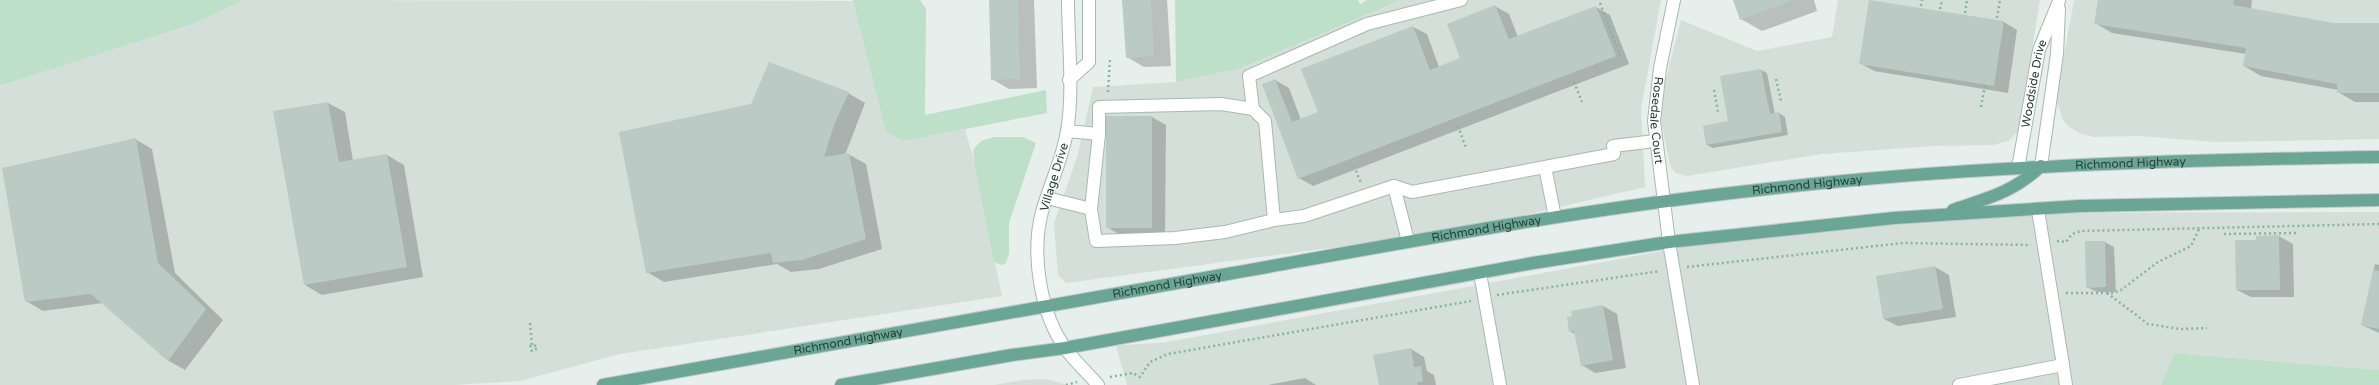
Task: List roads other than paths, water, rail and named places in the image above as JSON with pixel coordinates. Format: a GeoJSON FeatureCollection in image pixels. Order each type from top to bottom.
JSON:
{"type":"FeatureCollection","features":[{"type":"Feature","properties":{"kind":"main road","name":"Richmond Highway"},"geometry":{"type":"LineString","coordinates":[[603,385],[1408,241],[1664,201],[1837,182],[2042,166],[2379,157]]}},
{"type":"Feature","properties":{"kind":"main road"},"geometry":{"type":"LineString","coordinates":[[1939,215],[2013,188],[2026,181],[2042,166]]}},
{"type":"Feature","properties":{"kind":"main road"},"geometry":{"type":"LineString","coordinates":[[841,385],[1012,355],[1065,348],[1480,272],[1669,242],[1815,226],[1939,215],[2186,203],[2379,200]]}},
{"type":"Feature","properties":{"kind":"street","name":"Village Drive"},"geometry":{"type":"LineString","coordinates":[[1068,0],[1069,80],[1067,131],[1059,168],[1047,198],[1038,237],[1039,275],[1045,306],[1065,348],[1098,385]]}},
{"type":"Feature","properties":{"kind":"street"},"geometry":{"type":"LineString","coordinates":[[1069,80],[1089,62],[1089,0]]}},
{"type":"Feature","properties":{"kind":"street"},"geometry":{"type":"LineString","coordinates":[[1253,109],[1249,76],[1367,24],[1461,0]]}},
{"type":"Feature","properties":{"kind":"street","name":"Rosedale Court"},"geometry":{"type":"LineString","coordinates":[[1674,0],[1669,18],[1655,105],[1655,141],[1669,242],[1693,385]]}},
{"type":"Feature","properties":{"kind":"street","name":"Woodside Drive"},"geometry":{"type":"LineString","coordinates":[[2042,166],[2057,54],[2060,1]]}},
{"type":"Feature","properties":{"kind":"street","name":"Woodside Drive"},"geometry":{"type":"LineString","coordinates":[[2018,168],[2039,50],[2060,1]]}},
{"type":"Feature","properties":{"kind":"street"},"geometry":{"type":"LineString","coordinates":[[1274,220],[1265,121],[1253,109],[1221,104],[1099,107],[1099,134],[1091,209],[1096,241],[1174,238],[1225,232],[1274,220],[1304,216],[1394,186],[1412,192],[1614,154],[1613,146],[1655,141]]}},
{"type":"Feature","properties":{"kind":"street"},"geometry":{"type":"LineString","coordinates":[[1067,131],[1099,134]]}},
{"type":"Feature","properties":{"kind":"street"},"geometry":{"type":"LineString","coordinates":[[1545,167],[1555,217]]}},
{"type":"Feature","properties":{"kind":"street"},"geometry":{"type":"LineString","coordinates":[[1394,186],[1408,241]]}},
{"type":"Feature","properties":{"kind":"street"},"geometry":{"type":"LineString","coordinates":[[1047,198],[1091,209]]}},
{"type":"Feature","properties":{"kind":"street"},"geometry":{"type":"LineString","coordinates":[[2038,210],[2066,385]]}},
{"type":"Feature","properties":{"kind":"street"},"geometry":{"type":"LineString","coordinates":[[1480,272],[1500,385]]}},
{"type":"Feature","properties":{"kind":"street"},"geometry":{"type":"LineString","coordinates":[[1959,385],[2063,365]]}}]}
